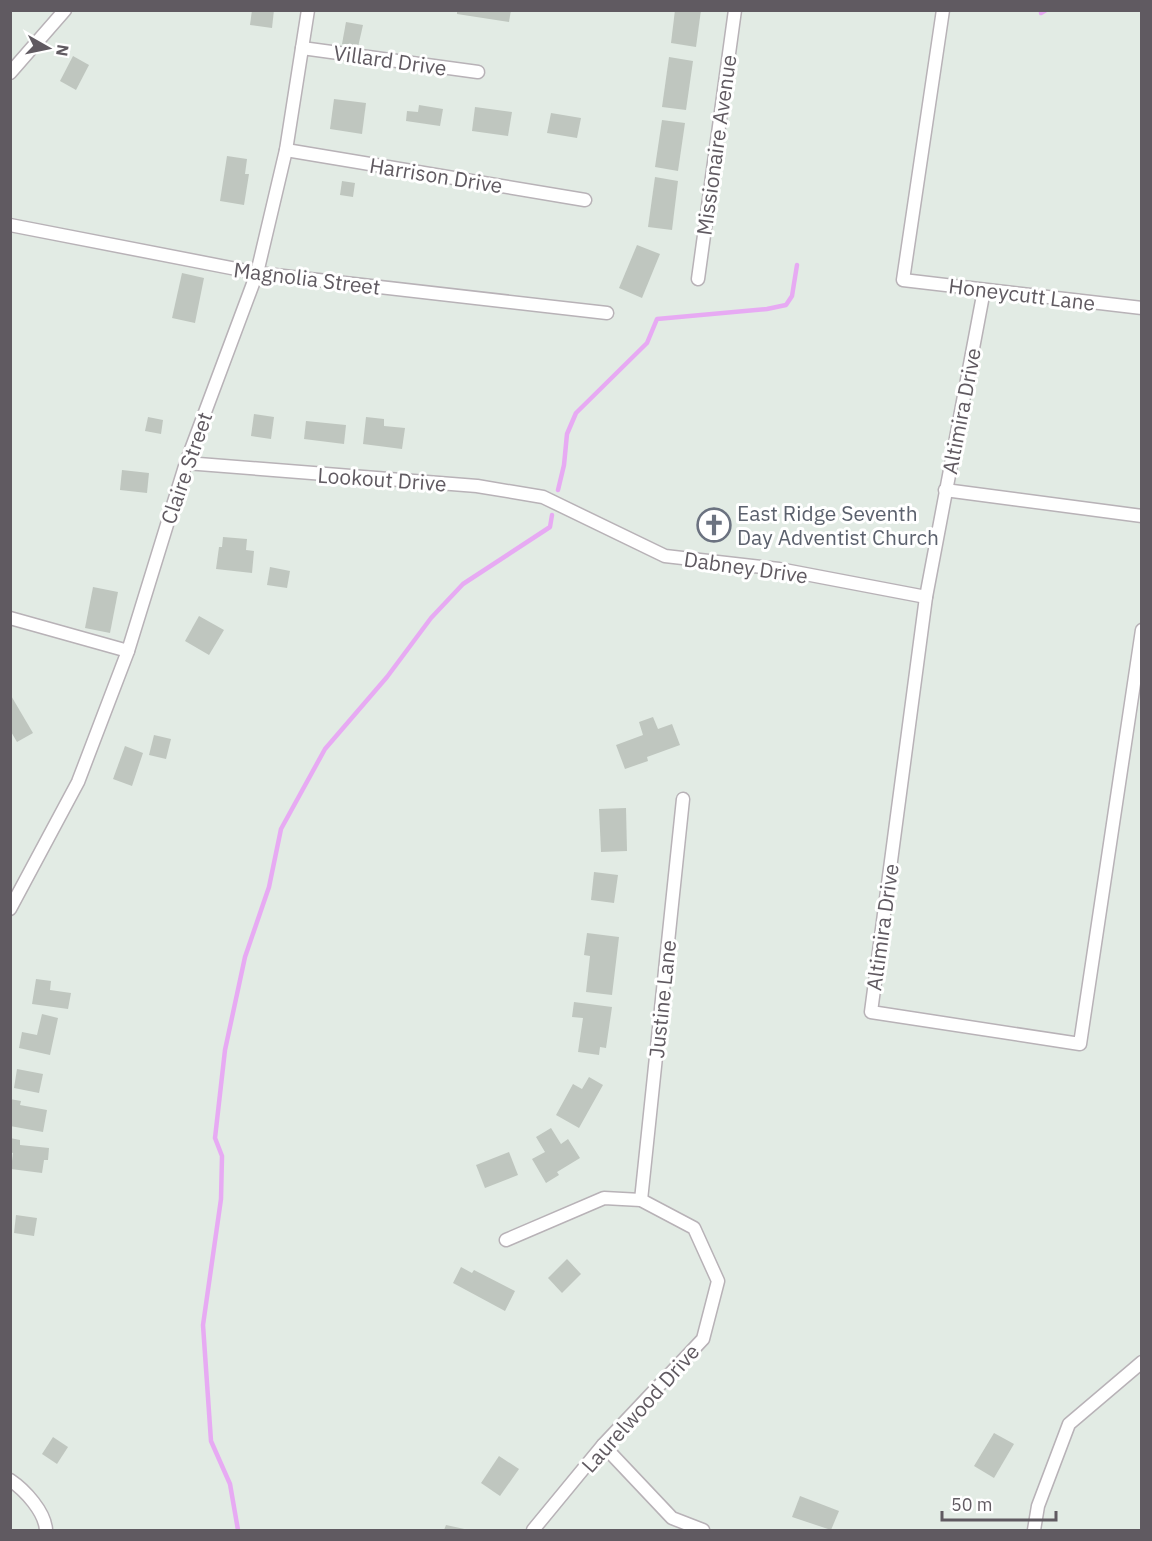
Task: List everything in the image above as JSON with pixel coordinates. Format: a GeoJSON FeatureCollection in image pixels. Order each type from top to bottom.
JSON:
{"type":"FeatureCollection","features":[{"type":"Feature","properties":{"kind":"street"},"geometry":{"type":"LineString","coordinates":[[10,73],[65,10]]}},
{"type":"Feature","properties":{"kind":"street","name":"Claire Street"},"geometry":{"type":"LineString","coordinates":[[10,909],[78,782],[128,651],[186,464],[257,273],[286,150],[308,10]]}},
{"type":"Feature","properties":{"kind":"street","name":"Missionaire Avenue"},"geometry":{"type":"LineString","coordinates":[[698,279],[735,10]]}},
{"type":"Feature","properties":{"kind":"street","name":"Honeycutt Lane"},"geometry":{"type":"LineString","coordinates":[[943,10],[903,280],[1142,308]]}},
{"type":"Feature","properties":{"kind":"street","name":"Villard Drive"},"geometry":{"type":"LineString","coordinates":[[302,48],[478,72]]}},
{"type":"Feature","properties":{"kind":"street","name":"Harrison Drive"},"geometry":{"type":"LineString","coordinates":[[286,150],[585,200]]}},
{"type":"Feature","properties":{"kind":"street","name":"Magnolia Street"},"geometry":{"type":"LineString","coordinates":[[10,225],[257,273],[607,313]]}},
{"type":"Feature","properties":{"kind":"street","name":"Altimira Drive"},"geometry":{"type":"LineString","coordinates":[[984,290],[926,597],[871,1012],[1080,1044],[1142,630]]}},
{"type":"Feature","properties":{"kind":"street","name":"Lookout Drive"},"geometry":{"type":"LineString","coordinates":[[186,464],[477,486],[543,497],[575,511]]}},
{"type":"Feature","properties":{"kind":"street"},"geometry":{"type":"LineString","coordinates":[[945,490],[1142,516]]}},
{"type":"Feature","properties":{"kind":"street","name":"Dabney Drive"},"geometry":{"type":"LineString","coordinates":[[575,511],[665,556],[779,569],[926,597]]}},
{"type":"Feature","properties":{"kind":"street"},"geometry":{"type":"LineString","coordinates":[[10,618],[128,651]]}},
{"type":"Feature","properties":{"kind":"street","name":"Justine Lane"},"geometry":{"type":"LineString","coordinates":[[641,1200],[683,799]]}},
{"type":"Feature","properties":{"kind":"street","name":"Laurelwood Drive"},"geometry":{"type":"LineString","coordinates":[[507,1240],[604,1198],[641,1200],[694,1228],[718,1281],[703,1339],[603,1445],[533,1530]]}},
{"type":"Feature","properties":{"kind":"street"},"geometry":{"type":"LineString","coordinates":[[1034,1530],[1038,1506],[1069,1424],[1142,1362]]}},
{"type":"Feature","properties":{"kind":"street"},"geometry":{"type":"LineString","coordinates":[[603,1445],[672,1518],[703,1530]]}},
{"type":"Feature","properties":{"kind":"street"},"geometry":{"type":"LineString","coordinates":[[10,1480],[34,1504],[46,1525],[46,1530]]}},
{"type":"Feature","properties":{"kind":"building"},"geometry":{"type":"Polygon","coordinates":[[[252,10],[274,10],[272,28],[250,25],[252,10]]]}},
{"type":"Feature","properties":{"kind":"building"},"geometry":{"type":"Polygon","coordinates":[[[457,10],[511,10],[509,22],[457,14],[457,10]]]}},
{"type":"Feature","properties":{"kind":"building"},"geometry":{"type":"Polygon","coordinates":[[[675,10],[701,10],[696,47],[671,43],[675,10]]]}},
{"type":"Feature","properties":{"kind":"building"},"geometry":{"type":"Polygon","coordinates":[[[346,22],[363,25],[358,47],[342,44],[346,22]]]}},
{"type":"Feature","properties":{"kind":"building"},"geometry":{"type":"Polygon","coordinates":[[[73,56],[89,65],[76,90],[60,81],[73,56]]]}},
{"type":"Feature","properties":{"kind":"building"},"geometry":{"type":"Polygon","coordinates":[[[669,57],[693,61],[686,110],[662,107],[669,57]]]}},
{"type":"Feature","properties":{"kind":"building"},"geometry":{"type":"Polygon","coordinates":[[[334,99],[366,103],[362,134],[330,129],[334,99]]]}},
{"type":"Feature","properties":{"kind":"building"},"geometry":{"type":"Polygon","coordinates":[[[419,105],[443,109],[440,126],[406,121],[407,111],[418,112],[419,105]]]}},
{"type":"Feature","properties":{"kind":"building"},"geometry":{"type":"Polygon","coordinates":[[[475,107],[512,112],[508,136],[472,131],[475,107]]]}},
{"type":"Feature","properties":{"kind":"building"},"geometry":{"type":"Polygon","coordinates":[[[551,113],[581,118],[577,138],[547,133],[551,113]]]}},
{"type":"Feature","properties":{"kind":"building"},"geometry":{"type":"Polygon","coordinates":[[[662,120],[685,123],[678,171],[655,167],[662,120]]]}},
{"type":"Feature","properties":{"kind":"building"},"geometry":{"type":"Polygon","coordinates":[[[227,156],[247,159],[245,174],[249,174],[244,205],[220,201],[227,156]]]}},
{"type":"Feature","properties":{"kind":"building"},"geometry":{"type":"Polygon","coordinates":[[[655,177],[678,181],[672,230],[648,227],[655,177]]]}},
{"type":"Feature","properties":{"kind":"building"},"geometry":{"type":"Polygon","coordinates":[[[342,181],[355,183],[353,197],[340,195],[342,181]]]}},
{"type":"Feature","properties":{"kind":"building"},"geometry":{"type":"Polygon","coordinates":[[[637,245],[660,254],[642,298],[619,288],[637,245]]]}},
{"type":"Feature","properties":{"kind":"building"},"geometry":{"type":"Polygon","coordinates":[[[182,273],[204,278],[195,323],[172,318],[182,273]]]}},
{"type":"Feature","properties":{"kind":"building"},"geometry":{"type":"Polygon","coordinates":[[[254,414],[274,417],[271,439],[251,436],[254,414]]]}},
{"type":"Feature","properties":{"kind":"building"},"geometry":{"type":"Polygon","coordinates":[[[148,417],[163,420],[161,434],[145,431],[148,417]]]}},
{"type":"Feature","properties":{"kind":"building"},"geometry":{"type":"Polygon","coordinates":[[[366,417],[384,419],[384,426],[405,428],[402,449],[363,444],[366,417]]]}},
{"type":"Feature","properties":{"kind":"building"},"geometry":{"type":"Polygon","coordinates":[[[306,421],[346,425],[344,444],[304,439],[306,421]]]}},
{"type":"Feature","properties":{"kind":"building"},"geometry":{"type":"Polygon","coordinates":[[[122,470],[149,473],[147,493],[120,490],[122,470]]]}},
{"type":"Feature","properties":{"kind":"building"},"geometry":{"type":"Polygon","coordinates":[[[223,537],[247,539],[246,550],[254,551],[252,573],[216,569],[223,537]]]}},
{"type":"Feature","properties":{"kind":"building"},"geometry":{"type":"Polygon","coordinates":[[[270,567],[290,571],[287,588],[267,585],[270,567]]]}},
{"type":"Feature","properties":{"kind":"building"},"geometry":{"type":"Polygon","coordinates":[[[93,587],[118,592],[110,633],[85,628],[93,587]]]}},
{"type":"Feature","properties":{"kind":"building"},"geometry":{"type":"Polygon","coordinates":[[[199,616],[224,630],[209,655],[185,641],[199,616]]]}},
{"type":"Feature","properties":{"kind":"building"},"geometry":{"type":"Polygon","coordinates":[[[10,694],[33,733],[17,742],[10,730],[10,694]]]}},
{"type":"Feature","properties":{"kind":"building"},"geometry":{"type":"Polygon","coordinates":[[[653,717],[658,729],[672,724],[680,745],[647,757],[648,761],[625,769],[616,745],[643,735],[639,722],[653,717]]]}},
{"type":"Feature","properties":{"kind":"building"},"geometry":{"type":"Polygon","coordinates":[[[154,735],[171,739],[166,759],[149,755],[154,735]]]}},
{"type":"Feature","properties":{"kind":"building"},"geometry":{"type":"Polygon","coordinates":[[[125,746],[143,753],[132,786],[113,779],[125,746]]]}},
{"type":"Feature","properties":{"kind":"building"},"geometry":{"type":"Polygon","coordinates":[[[626,808],[627,851],[601,852],[599,809],[626,808]]]}},
{"type":"Feature","properties":{"kind":"building"},"geometry":{"type":"Polygon","coordinates":[[[594,872],[618,875],[614,903],[591,900],[594,872]]]}},
{"type":"Feature","properties":{"kind":"building"},"geometry":{"type":"Polygon","coordinates":[[[587,933],[619,937],[612,995],[586,992],[590,956],[584,955],[587,933]]]}},
{"type":"Feature","properties":{"kind":"building"},"geometry":{"type":"Polygon","coordinates":[[[36,979],[51,981],[50,990],[71,993],[68,1009],[32,1004],[36,979]]]}},
{"type":"Feature","properties":{"kind":"building"},"geometry":{"type":"Polygon","coordinates":[[[574,1002],[612,1007],[606,1048],[600,1047],[599,1055],[578,1052],[583,1018],[572,1017],[574,1002]]]}},
{"type":"Feature","properties":{"kind":"building"},"geometry":{"type":"Polygon","coordinates":[[[42,1014],[58,1018],[50,1055],[19,1048],[22,1032],[37,1035],[42,1014]]]}},
{"type":"Feature","properties":{"kind":"building"},"geometry":{"type":"Polygon","coordinates":[[[17,1069],[43,1074],[39,1093],[14,1088],[17,1069]]]}},
{"type":"Feature","properties":{"kind":"building"},"geometry":{"type":"Polygon","coordinates":[[[589,1077],[603,1085],[579,1128],[556,1115],[573,1084],[582,1089],[589,1077]]]}},
{"type":"Feature","properties":{"kind":"building"},"geometry":{"type":"Polygon","coordinates":[[[10,1099],[21,1101],[20,1105],[47,1110],[43,1132],[10,1126],[10,1099]]]}},
{"type":"Feature","properties":{"kind":"building"},"geometry":{"type":"Polygon","coordinates":[[[551,1128],[561,1144],[568,1139],[580,1158],[557,1172],[559,1175],[546,1183],[532,1159],[545,1152],[536,1137],[551,1128]]]}},
{"type":"Feature","properties":{"kind":"building"},"geometry":{"type":"Polygon","coordinates":[[[10,1138],[20,1140],[20,1145],[49,1148],[48,1160],[44,1160],[42,1173],[11,1169],[13,1153],[10,1152],[10,1138]]]}},
{"type":"Feature","properties":{"kind":"building"},"geometry":{"type":"Polygon","coordinates":[[[509,1152],[518,1175],[485,1188],[476,1165],[509,1152]]]}},
{"type":"Feature","properties":{"kind":"building"},"geometry":{"type":"Polygon","coordinates":[[[16,1215],[37,1218],[34,1236],[14,1233],[16,1215]]]}},
{"type":"Feature","properties":{"kind":"building"},"geometry":{"type":"Polygon","coordinates":[[[567,1259],[581,1274],[562,1293],[548,1278],[567,1259]]]}},
{"type":"Feature","properties":{"kind":"building"},"geometry":{"type":"Polygon","coordinates":[[[461,1267],[472,1273],[474,1270],[515,1291],[505,1311],[453,1283],[461,1267]]]}},
{"type":"Feature","properties":{"kind":"building"},"geometry":{"type":"Polygon","coordinates":[[[994,1433],[1014,1444],[994,1478],[974,1466],[994,1433]]]}},
{"type":"Feature","properties":{"kind":"building"},"geometry":{"type":"Polygon","coordinates":[[[53,1437],[68,1447],[57,1464],[42,1454],[53,1437]]]}},
{"type":"Feature","properties":{"kind":"building"},"geometry":{"type":"Polygon","coordinates":[[[499,1456],[519,1469],[500,1496],[481,1483],[499,1456]]]}},
{"type":"Feature","properties":{"kind":"building"},"geometry":{"type":"Polygon","coordinates":[[[800,1496],[839,1511],[831,1530],[792,1517],[800,1496]]]}},
{"type":"Feature","properties":{"kind":"building"},"geometry":{"type":"Polygon","coordinates":[[[446,1525],[469,1530],[444,1530],[446,1525]]]}},
{"type":"Feature","properties":{"kind":"waterway"},"geometry":{"type":"LineString","coordinates":[[1041,13],[1046,10]]}},
{"type":"Feature","properties":{"kind":"waterway"},"geometry":{"type":"LineString","coordinates":[[558,490],[564,465],[567,434],[576,413],[647,343],[657,319],[767,309],[786,305],[792,296],[797,265]]}},
{"type":"Feature","properties":{"kind":"waterway"},"geometry":{"type":"LineString","coordinates":[[238,1530],[230,1484],[211,1441],[203,1325],[221,1199],[222,1156],[215,1138],[225,1050],[245,957],[269,887],[281,829],[325,749],[387,677],[431,618],[463,584],[550,527],[552,515]]}},
{"type":"Feature","properties":{"kind":"place","name":"East Ridge Seventh Day Adventist Church"},"geometry":{"type":"Point","coordinates":[714,525]}}]}
